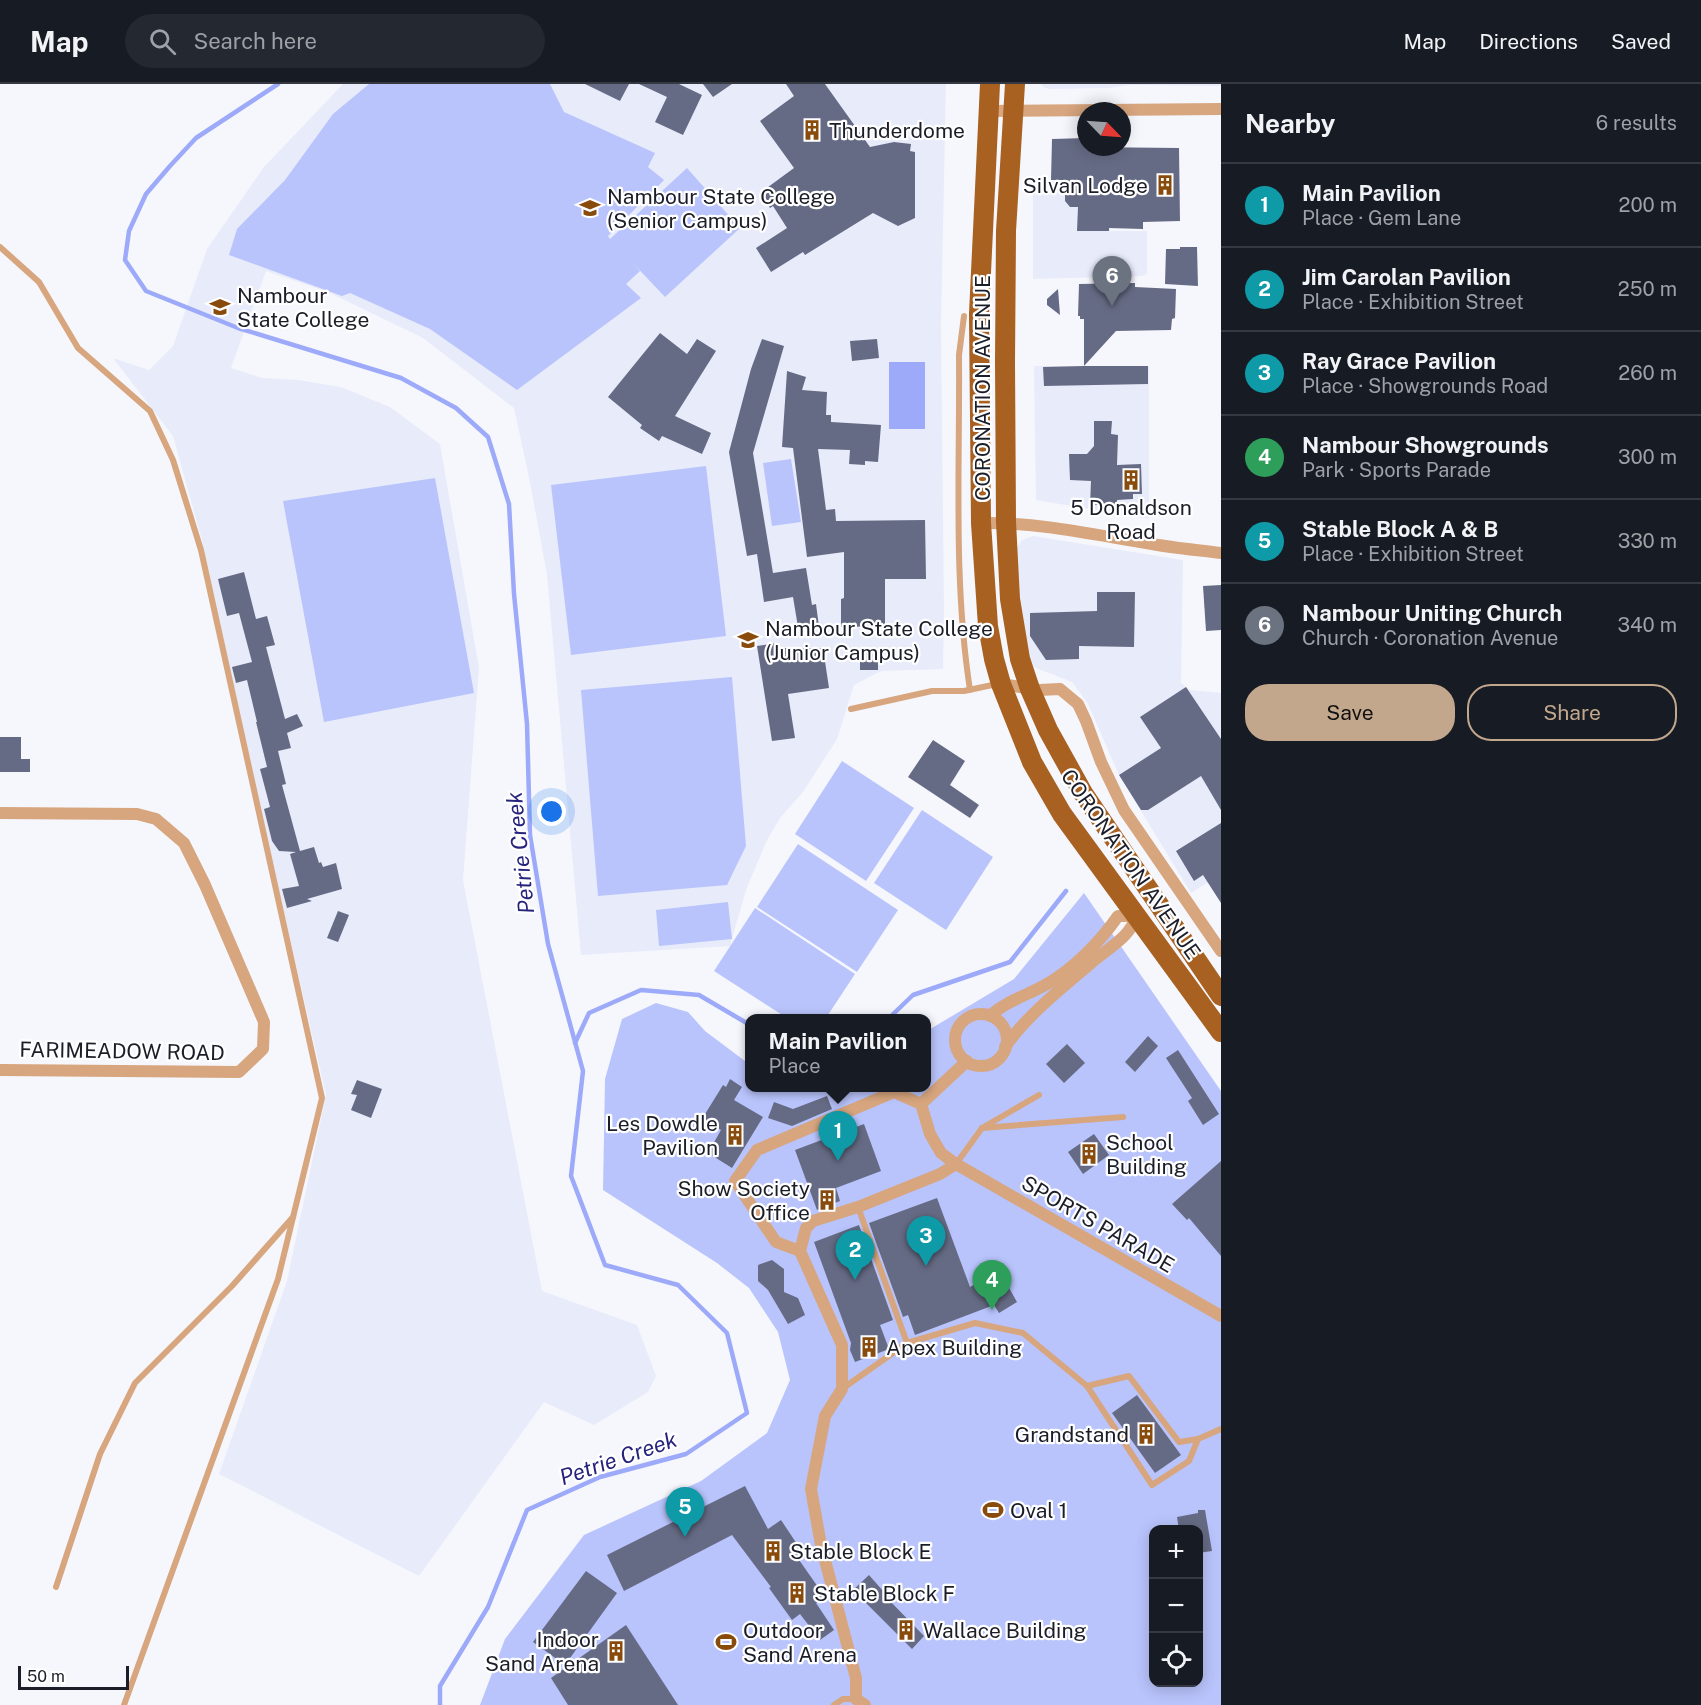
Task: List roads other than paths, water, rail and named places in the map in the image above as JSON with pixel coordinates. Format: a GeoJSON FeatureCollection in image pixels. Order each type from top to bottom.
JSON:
{"type":"FeatureCollection","features":[{"type":"Feature","properties":{"kind":"main road","name":"CORONATION AVENUE"},"geometry":{"type":"LineString","coordinates":[[990,84],[979,314],[981,523],[988,626],[994,659],[1001,684],[1032,762],[1062,814],[1221,1032]]}},
{"type":"Feature","properties":{"kind":"main road","name":"CORONATION AVENUE"},"geometry":{"type":"LineString","coordinates":[[1015,84],[1006,231],[1006,522],[1010,599],[1020,659],[1030,689],[1048,729],[1083,793],[1221,996]]}},
{"type":"Feature","properties":{"kind":"street"},"geometry":{"type":"LineString","coordinates":[[987,111],[1221,109]]}},
{"type":"Feature","properties":{"kind":"street"},"geometry":{"type":"LineString","coordinates":[[981,523],[1006,522],[1221,553]]}},
{"type":"Feature","properties":{"kind":"street","name":"CORONATION AVENUE"},"geometry":{"type":"LineString","coordinates":[[1001,684],[1030,689],[1060,689],[1078,704],[1101,762],[1124,810],[1221,951]]}},
{"type":"Feature","properties":{"kind":"street","name":"FARIMEADOW ROAD"},"geometry":{"type":"LineString","coordinates":[[0,813],[136,814],[156,819],[184,843],[205,885],[264,1022],[263,1049],[239,1072],[0,1070]]}},
{"type":"Feature","properties":{"kind":"street"},"geometry":{"type":"LineString","coordinates":[[1005,1047],[1006,1039],[1002,1024],[990,1016],[973,1015],[966,1019],[956,1032],[956,1049],[967,1061],[974,1065],[990,1064],[997,1060],[1018,1028],[1131,931],[1137,916],[1157,901]]}},
{"type":"Feature","properties":{"kind":"street"},"geometry":{"type":"LineString","coordinates":[[990,1016],[998,1008],[1048,984],[1073,965],[1109,929],[1118,916],[1137,916]]}},
{"type":"Feature","properties":{"kind":"street"},"geometry":{"type":"LineString","coordinates":[[800,1251],[776,1242],[735,1181],[757,1150],[894,1092],[921,1104],[967,1061]]}},
{"type":"Feature","properties":{"kind":"street","name":"SPORTS PARADE"},"geometry":{"type":"LineString","coordinates":[[921,1104],[930,1134],[941,1153],[956,1164],[1221,1316]]}},
{"type":"Feature","properties":{"kind":"street"},"geometry":{"type":"LineString","coordinates":[[860,1702],[856,1678],[821,1545],[811,1489],[825,1416],[842,1389],[842,1345],[800,1251],[806,1228],[813,1221],[858,1207],[940,1174],[956,1164]]}},
{"type":"Feature","properties":{"kind":"lane"},"geometry":{"type":"LineString","coordinates":[[0,247],[39,282],[78,348],[150,411],[173,460],[200,545],[322,1098],[278,1280],[124,1705]]}},
{"type":"Feature","properties":{"kind":"lane"},"geometry":{"type":"LineString","coordinates":[[964,316],[959,355],[961,602],[970,690]]}},
{"type":"Feature","properties":{"kind":"lane"},"geometry":{"type":"LineString","coordinates":[[851,709],[932,691],[970,690],[1001,684]]}},
{"type":"Feature","properties":{"kind":"lane"},"geometry":{"type":"LineString","coordinates":[[956,1164],[982,1128],[1039,1095]]}},
{"type":"Feature","properties":{"kind":"lane"},"geometry":{"type":"LineString","coordinates":[[982,1128],[1123,1116]]}},
{"type":"Feature","properties":{"kind":"lane"},"geometry":{"type":"LineString","coordinates":[[858,1207],[907,1343]]}},
{"type":"Feature","properties":{"kind":"lane"},"geometry":{"type":"LineString","coordinates":[[56,1587],[100,1454],[135,1383],[232,1286],[293,1217]]}},
{"type":"Feature","properties":{"kind":"lane"},"geometry":{"type":"LineString","coordinates":[[842,1389],[907,1343],[975,1323],[1023,1333],[1087,1386],[1152,1485],[1189,1461],[1198,1439]]}},
{"type":"Feature","properties":{"kind":"lane"},"geometry":{"type":"LineString","coordinates":[[1087,1386],[1129,1376],[1179,1442],[1198,1439],[1221,1429]]}},
{"type":"Feature","properties":{"kind":"lane"},"geometry":{"type":"LineString","coordinates":[[834,1705],[843,1699],[860,1702]]}},
{"type":"Feature","properties":{"kind":"waterway","name":"Petrie Creek"},"geometry":{"type":"LineString","coordinates":[[278,84],[196,138],[170,166],[146,194],[129,231],[125,260],[146,291],[238,328],[401,378],[456,408],[488,437],[509,504],[514,594],[527,724],[530,835],[548,944],[583,1071],[571,1176],[605,1265],[678,1285],[727,1333],[747,1413],[686,1454],[600,1477],[527,1510],[488,1607],[440,1686],[440,1705]]}},
{"type":"Feature","properties":{"kind":"waterway"},"geometry":{"type":"LineString","coordinates":[[893,1014],[913,995],[1010,962],[1066,891]]}},
{"type":"Feature","properties":{"kind":"waterway"},"geometry":{"type":"LineString","coordinates":[[575,1043],[589,1013],[641,990],[699,995],[745,1022]]}},
{"type":"Feature","properties":{"kind":"place","name":"Thunderdome"},"geometry":{"type":"Point","coordinates":[812,130]}},
{"type":"Feature","properties":{"kind":"place","name":"Silvan Lodge"},"geometry":{"type":"Point","coordinates":[1165,185]}},
{"type":"Feature","properties":{"kind":"place","name":"Nambour State College (Senior Campus)"},"geometry":{"type":"Point","coordinates":[590,208]}},
{"type":"Feature","properties":{"kind":"place","name":"Nambour Uniting Church"},"geometry":{"type":"Point","coordinates":[1112,306]}},
{"type":"Feature","properties":{"kind":"place","name":"Nambour State College"},"geometry":{"type":"Point","coordinates":[220,307]}},
{"type":"Feature","properties":{"kind":"place","name":"5 Donaldson Road"},"geometry":{"type":"Point","coordinates":[1131,480]}},
{"type":"Feature","properties":{"kind":"place","name":"Nambour State College (Junior Campus)"},"geometry":{"type":"Point","coordinates":[748,640]}},
{"type":"Feature","properties":{"kind":"place","name":"Les Dowdle Pavilion"},"geometry":{"type":"Point","coordinates":[735,1135]}},
{"type":"Feature","properties":{"kind":"place","name":"School Building"},"geometry":{"type":"Point","coordinates":[1089,1154]}},
{"type":"Feature","properties":{"kind":"place","name":"Main Pavilion"},"geometry":{"type":"Point","coordinates":[838,1161]}},
{"type":"Feature","properties":{"kind":"place","name":"Show Society Office"},"geometry":{"type":"Point","coordinates":[827,1200]}},
{"type":"Feature","properties":{"kind":"place","name":"Ray Grace Pavilion"},"geometry":{"type":"Point","coordinates":[926,1266]}},
{"type":"Feature","properties":{"kind":"place","name":"Jim Carolan Pavilion"},"geometry":{"type":"Point","coordinates":[855,1280]}},
{"type":"Feature","properties":{"kind":"place","name":"Nambour Showgrounds"},"geometry":{"type":"Point","coordinates":[992,1310]}},
{"type":"Feature","properties":{"kind":"place","name":"Apex Building"},"geometry":{"type":"Point","coordinates":[869,1347]}},
{"type":"Feature","properties":{"kind":"place","name":"Grandstand"},"geometry":{"type":"Point","coordinates":[1146,1434]}},
{"type":"Feature","properties":{"kind":"place","name":"Oval 1"},"geometry":{"type":"Point","coordinates":[993,1510]}},
{"type":"Feature","properties":{"kind":"place","name":"Stable Block A & B"},"geometry":{"type":"Point","coordinates":[685,1537]}},
{"type":"Feature","properties":{"kind":"place","name":"Stable Block E"},"geometry":{"type":"Point","coordinates":[773,1551]}},
{"type":"Feature","properties":{"kind":"place","name":"Stable Block F"},"geometry":{"type":"Point","coordinates":[797,1593]}},
{"type":"Feature","properties":{"kind":"place","name":"Wallace Building"},"geometry":{"type":"Point","coordinates":[906,1630]}},
{"type":"Feature","properties":{"kind":"place","name":"Outdoor Sand Arena"},"geometry":{"type":"Point","coordinates":[726,1642]}},
{"type":"Feature","properties":{"kind":"place","name":"Indoor Sand Arena"},"geometry":{"type":"Point","coordinates":[616,1651]}}]}
